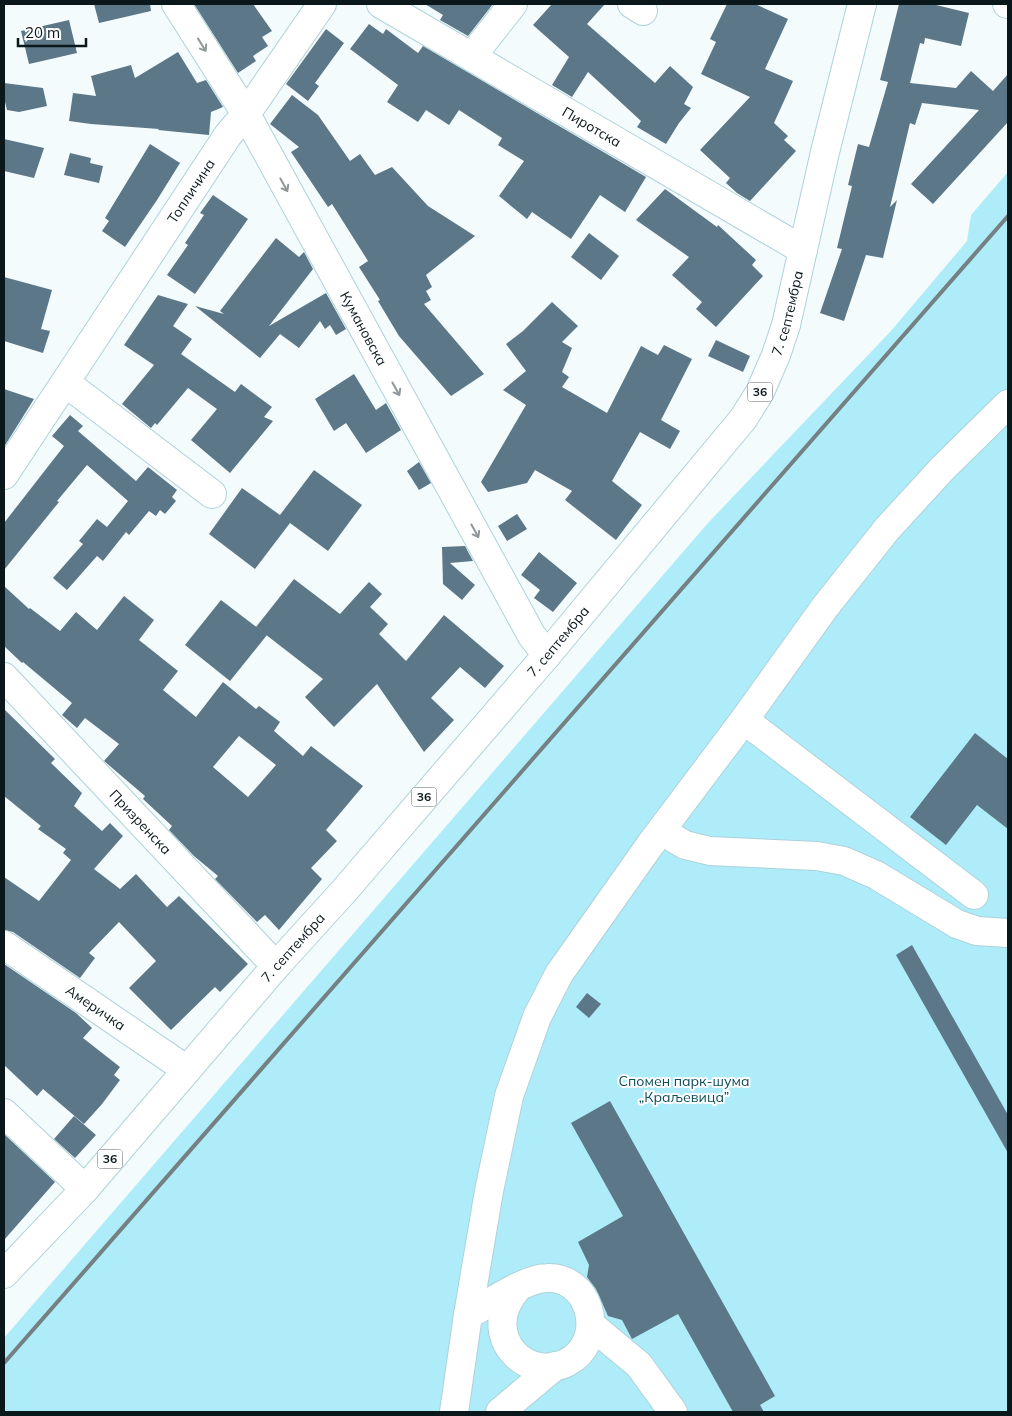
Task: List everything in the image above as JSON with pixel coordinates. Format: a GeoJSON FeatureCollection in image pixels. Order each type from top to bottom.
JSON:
{"type":"FeatureCollection","features":[{"type":"Feature","properties":{"kind":"street","name":"Кумановска"},"geometry":{"type":"LineString","coordinates":[[176,4],[246,114],[532,636],[547,655]]}},
{"type":"Feature","properties":{"kind":"street","name":"Топличина"},"geometry":{"type":"LineString","coordinates":[[4,476],[228,135],[246,114],[322,4]]}},
{"type":"Feature","properties":{"kind":"street","name":"Пиротска"},"geometry":{"type":"LineString","coordinates":[[381,4],[802,250]]}},
{"type":"Feature","properties":{"kind":"street"},"geometry":{"type":"LineString","coordinates":[[472,56],[513,4]]}},
{"type":"Feature","properties":{"kind":"street","name":"7. септембра"},"geometry":{"type":"LineString","coordinates":[[4,1274],[85,1189],[276,966],[344,891],[547,655],[742,419],[760,392],[786,325],[802,250],[862,4]]}},
{"type":"Feature","properties":{"kind":"street"},"geometry":{"type":"LineString","coordinates":[[66,383],[212,494]]}},
{"type":"Feature","properties":{"kind":"street"},"geometry":{"type":"LineString","coordinates":[[454,1412],[489,1191],[508,1096],[537,1018],[559,974],[650,845],[744,720],[825,607],[887,529],[942,469],[1008,404]]}},
{"type":"Feature","properties":{"kind":"street","name":"Призренска"},"geometry":{"type":"LineString","coordinates":[[4,676],[276,966]]}},
{"type":"Feature","properties":{"kind":"street"},"geometry":{"type":"LineString","coordinates":[[744,720],[974,894]]}},
{"type":"Feature","properties":{"kind":"street"},"geometry":{"type":"LineString","coordinates":[[661,831],[685,845],[710,851],[817,856],[844,861],[876,875],[957,924],[977,931],[1008,933]]}},
{"type":"Feature","properties":{"kind":"street","name":"Америчка"},"geometry":{"type":"LineString","coordinates":[[4,945],[188,1070]]}},
{"type":"Feature","properties":{"kind":"street"},"geometry":{"type":"LineString","coordinates":[[4,1113],[85,1189]]}},
{"type":"Feature","properties":{"kind":"street"},"geometry":{"type":"LineString","coordinates":[[468,1315],[517,1289],[526,1282],[543,1278],[560,1280],[580,1292],[587,1302],[590,1313],[589,1337],[584,1347],[576,1356],[566,1363],[543,1367],[521,1360],[512,1352],[502,1331],[502,1320],[504,1308],[509,1298],[517,1289]]}},
{"type":"Feature","properties":{"kind":"street"},"geometry":{"type":"LineString","coordinates":[[591,1325],[639,1365],[673,1412]]}},
{"type":"Feature","properties":{"kind":"street"},"geometry":{"type":"LineString","coordinates":[[500,1412],[555,1366]]}},
{"type":"Feature","properties":{"kind":"green space","name":"Спомен парк-шума „Краљевица”"},"geometry":{"type":"Polygon","coordinates":[[[1008,172],[1008,1412],[4,1412],[4,1338],[708,523],[891,331],[967,241],[971,215],[1008,172]]]}},
{"type":"Feature","properties":{"kind":"building"},"geometry":{"type":"Polygon","coordinates":[[[94,4],[150,4],[151,11],[99,23],[94,4]]]}},
{"type":"Feature","properties":{"kind":"building"},"geometry":{"type":"Polygon","coordinates":[[[194,4],[253,4],[272,31],[262,37],[268,46],[253,56],[256,61],[238,73],[194,4]]]}},
{"type":"Feature","properties":{"kind":"building"},"geometry":{"type":"Polygon","coordinates":[[[425,4],[493,4],[468,36],[440,20],[443,15],[425,4]]]}},
{"type":"Feature","properties":{"kind":"building"},"geometry":{"type":"Polygon","coordinates":[[[552,4],[605,4],[587,24],[655,83],[670,66],[693,87],[684,104],[691,108],[666,144],[637,127],[641,121],[588,72],[572,97],[552,85],[569,57],[533,25],[552,4]]]}},
{"type":"Feature","properties":{"kind":"building"},"geometry":{"type":"Polygon","coordinates":[[[727,4],[755,4],[788,19],[765,69],[793,81],[774,123],[788,136],[784,140],[796,151],[750,201],[726,183],[730,178],[700,150],[750,97],[701,74],[716,42],[710,39],[727,4]]]}},
{"type":"Feature","properties":{"kind":"building"},"geometry":{"type":"Polygon","coordinates":[[[899,4],[932,4],[969,13],[961,46],[925,38],[924,44],[920,43],[910,83],[956,88],[971,71],[993,91],[1008,74],[1008,122],[933,204],[911,184],[979,110],[922,103],[915,125],[910,123],[890,207],[897,200],[883,258],[866,255],[844,321],[820,313],[842,249],[837,248],[852,186],[848,185],[858,144],[869,147],[888,82],[880,80],[899,4]]]}},
{"type":"Feature","properties":{"kind":"building"},"geometry":{"type":"Polygon","coordinates":[[[69,20],[77,53],[29,64],[21,31],[69,20]]]}},
{"type":"Feature","properties":{"kind":"building"},"geometry":{"type":"Polygon","coordinates":[[[369,24],[383,34],[386,29],[418,53],[423,46],[646,177],[625,212],[600,195],[571,239],[532,212],[527,219],[499,196],[524,161],[498,145],[502,138],[459,110],[449,125],[426,110],[418,122],[387,102],[398,85],[350,49],[369,24]]]}},
{"type":"Feature","properties":{"kind":"building"},"geometry":{"type":"Polygon","coordinates":[[[326,29],[344,43],[315,83],[319,86],[308,101],[286,84],[326,29]]]}},
{"type":"Feature","properties":{"kind":"building"},"geometry":{"type":"Polygon","coordinates":[[[178,52],[197,83],[206,80],[223,107],[211,112],[209,135],[69,121],[73,93],[96,96],[91,76],[131,65],[135,78],[178,52]]]}},
{"type":"Feature","properties":{"kind":"building"},"geometry":{"type":"Polygon","coordinates":[[[4,83],[43,88],[47,106],[19,112],[7,110],[4,98],[4,83]]]}},
{"type":"Feature","properties":{"kind":"building"},"geometry":{"type":"Polygon","coordinates":[[[292,95],[318,115],[350,161],[360,154],[375,175],[392,167],[428,206],[475,236],[426,275],[432,287],[426,291],[431,300],[424,304],[484,374],[451,396],[399,336],[378,301],[380,300],[359,267],[368,261],[332,204],[328,207],[291,152],[299,147],[270,124],[292,95]]]}},
{"type":"Feature","properties":{"kind":"building"},"geometry":{"type":"Polygon","coordinates":[[[4,139],[44,148],[34,178],[4,171],[4,139]]]}},
{"type":"Feature","properties":{"kind":"building"},"geometry":{"type":"Polygon","coordinates":[[[150,144],[180,163],[125,247],[102,231],[109,221],[105,218],[150,144]]]}},
{"type":"Feature","properties":{"kind":"building"},"geometry":{"type":"Polygon","coordinates":[[[70,153],[91,158],[90,163],[103,166],[99,183],[64,175],[70,153]]]}},
{"type":"Feature","properties":{"kind":"building"},"geometry":{"type":"Polygon","coordinates":[[[665,189],[717,227],[718,225],[756,260],[752,265],[763,276],[716,327],[696,309],[702,302],[672,275],[689,257],[636,220],[665,189]]]}},
{"type":"Feature","properties":{"kind":"building"},"geometry":{"type":"Polygon","coordinates":[[[213,195],[248,219],[195,294],[167,275],[188,245],[185,243],[204,215],[200,213],[213,195]]]}},
{"type":"Feature","properties":{"kind":"building"},"geometry":{"type":"Polygon","coordinates":[[[589,233],[619,256],[601,280],[571,257],[589,233]]]}},
{"type":"Feature","properties":{"kind":"building"},"geometry":{"type":"Polygon","coordinates":[[[276,238],[299,257],[304,252],[313,269],[269,326],[326,293],[346,329],[336,335],[330,325],[325,329],[320,321],[299,348],[280,334],[260,358],[195,306],[224,314],[220,311],[276,238]]]}},
{"type":"Feature","properties":{"kind":"building"},"geometry":{"type":"Polygon","coordinates":[[[4,277],[52,290],[41,329],[50,331],[43,353],[4,341],[4,277]]]}},
{"type":"Feature","properties":{"kind":"building"},"geometry":{"type":"Polygon","coordinates":[[[158,295],[188,304],[173,326],[192,339],[181,354],[235,392],[241,384],[272,407],[264,417],[273,421],[230,473],[191,440],[217,409],[188,388],[157,425],[155,423],[151,428],[122,404],[154,365],[124,345],[158,295]]]}},
{"type":"Feature","properties":{"kind":"building"},"geometry":{"type":"Polygon","coordinates":[[[552,302],[578,326],[562,342],[572,348],[562,372],[569,377],[562,387],[607,413],[641,346],[658,355],[664,345],[692,359],[661,420],[680,431],[670,449],[640,432],[612,481],[642,505],[616,540],[565,500],[572,491],[535,470],[527,483],[488,492],[481,482],[526,405],[503,390],[526,371],[506,344],[523,331],[552,302]]]}},
{"type":"Feature","properties":{"kind":"building"},"geometry":{"type":"Polygon","coordinates":[[[716,340],[750,356],[743,372],[708,356],[716,340]]]}},
{"type":"Feature","properties":{"kind":"building"},"geometry":{"type":"Polygon","coordinates":[[[354,374],[376,410],[386,403],[401,430],[366,453],[346,423],[334,431],[315,399],[354,374]]]}},
{"type":"Feature","properties":{"kind":"building"},"geometry":{"type":"Polygon","coordinates":[[[4,389],[34,399],[4,447],[4,389]]]}},
{"type":"Feature","properties":{"kind":"building"},"geometry":{"type":"Polygon","coordinates":[[[70,415],[83,426],[78,431],[136,481],[148,467],[177,490],[172,497],[176,501],[165,514],[160,510],[156,516],[149,511],[129,535],[126,532],[103,561],[97,556],[67,590],[53,578],[83,544],[79,541],[97,519],[107,527],[128,501],[87,465],[4,570],[4,523],[64,446],[52,436],[70,415]]]}},
{"type":"Feature","properties":{"kind":"building"},"geometry":{"type":"Polygon","coordinates":[[[419,462],[431,483],[419,490],[407,471],[419,462]]]}},
{"type":"Feature","properties":{"kind":"building"},"geometry":{"type":"Polygon","coordinates":[[[314,470],[362,505],[328,551],[290,523],[255,569],[209,534],[242,488],[280,515],[314,470]]]}},
{"type":"Feature","properties":{"kind":"building"},"geometry":{"type":"Polygon","coordinates":[[[517,514],[527,529],[507,541],[498,526],[517,514]]]}},
{"type":"Feature","properties":{"kind":"building"},"geometry":{"type":"Polygon","coordinates":[[[465,546],[473,561],[450,563],[475,585],[462,600],[443,584],[442,547],[465,546]]]}},
{"type":"Feature","properties":{"kind":"building"},"geometry":{"type":"Polygon","coordinates":[[[539,552],[577,583],[553,612],[534,598],[540,590],[521,575],[539,552]]]}},
{"type":"Feature","properties":{"kind":"building"},"geometry":{"type":"Polygon","coordinates":[[[294,579],[340,614],[369,582],[382,594],[370,607],[388,624],[379,634],[406,661],[444,615],[504,666],[485,688],[460,667],[431,698],[454,720],[424,752],[377,684],[334,727],[305,697],[323,679],[256,627],[294,579]]]}},
{"type":"Feature","properties":{"kind":"building"},"geometry":{"type":"Polygon","coordinates":[[[4,586],[29,609],[60,631],[76,612],[97,630],[124,596],[154,620],[139,640],[178,671],[163,690],[196,717],[223,682],[256,709],[259,706],[280,722],[274,731],[303,756],[311,746],[363,786],[326,830],[337,841],[311,868],[322,879],[279,930],[265,915],[257,922],[215,879],[218,876],[194,856],[169,830],[172,826],[143,799],[145,796],[104,761],[119,744],[85,718],[77,728],[62,715],[72,703],[4,646],[4,586]],[[239,736],[213,767],[248,797],[276,765],[239,736]]]}},
{"type":"Feature","properties":{"kind":"building"},"geometry":{"type":"Polygon","coordinates":[[[221,600],[267,635],[230,681],[185,645],[221,600]]]}},
{"type":"Feature","properties":{"kind":"building"},"geometry":{"type":"Polygon","coordinates":[[[4,709],[55,759],[51,763],[82,793],[74,806],[102,831],[110,823],[123,836],[94,869],[120,889],[136,874],[167,907],[179,896],[248,964],[220,992],[215,987],[171,1030],[129,988],[156,961],[119,922],[89,953],[95,958],[80,978],[13,932],[4,930],[4,877],[39,901],[71,860],[63,853],[66,849],[38,829],[41,826],[4,796],[4,709]]]}},
{"type":"Feature","properties":{"kind":"building"},"geometry":{"type":"Polygon","coordinates":[[[975,733],[1008,759],[1008,829],[977,805],[946,845],[910,817],[975,733]]]}},
{"type":"Feature","properties":{"kind":"building"},"geometry":{"type":"Polygon","coordinates":[[[912,945],[1008,1115],[1008,1153],[896,955],[912,945]]]}},
{"type":"Feature","properties":{"kind":"building"},"geometry":{"type":"Polygon","coordinates":[[[4,964],[76,1013],[92,1028],[83,1038],[120,1067],[114,1075],[120,1080],[84,1124],[43,1089],[37,1096],[4,1065],[4,964]]]}},
{"type":"Feature","properties":{"kind":"building"},"geometry":{"type":"Polygon","coordinates":[[[587,993],[601,1004],[589,1018],[576,1007],[587,993]]]}},
{"type":"Feature","properties":{"kind":"building"},"geometry":{"type":"Polygon","coordinates":[[[610,1101],[775,1396],[760,1405],[764,1412],[733,1412],[678,1314],[632,1339],[622,1320],[608,1316],[596,1289],[587,1277],[589,1265],[578,1242],[623,1216],[571,1123],[610,1101]]]}},
{"type":"Feature","properties":{"kind":"building"},"geometry":{"type":"Polygon","coordinates":[[[74,1116],[96,1135],[75,1158],[54,1139],[74,1116]]]}},
{"type":"Feature","properties":{"kind":"building"},"geometry":{"type":"Polygon","coordinates":[[[4,1134],[55,1182],[4,1240],[4,1134]]]}},
{"type":"Feature","properties":{"kind":"railway"},"geometry":{"type":"LineString","coordinates":[[4,1363],[1008,216]]}}]}
